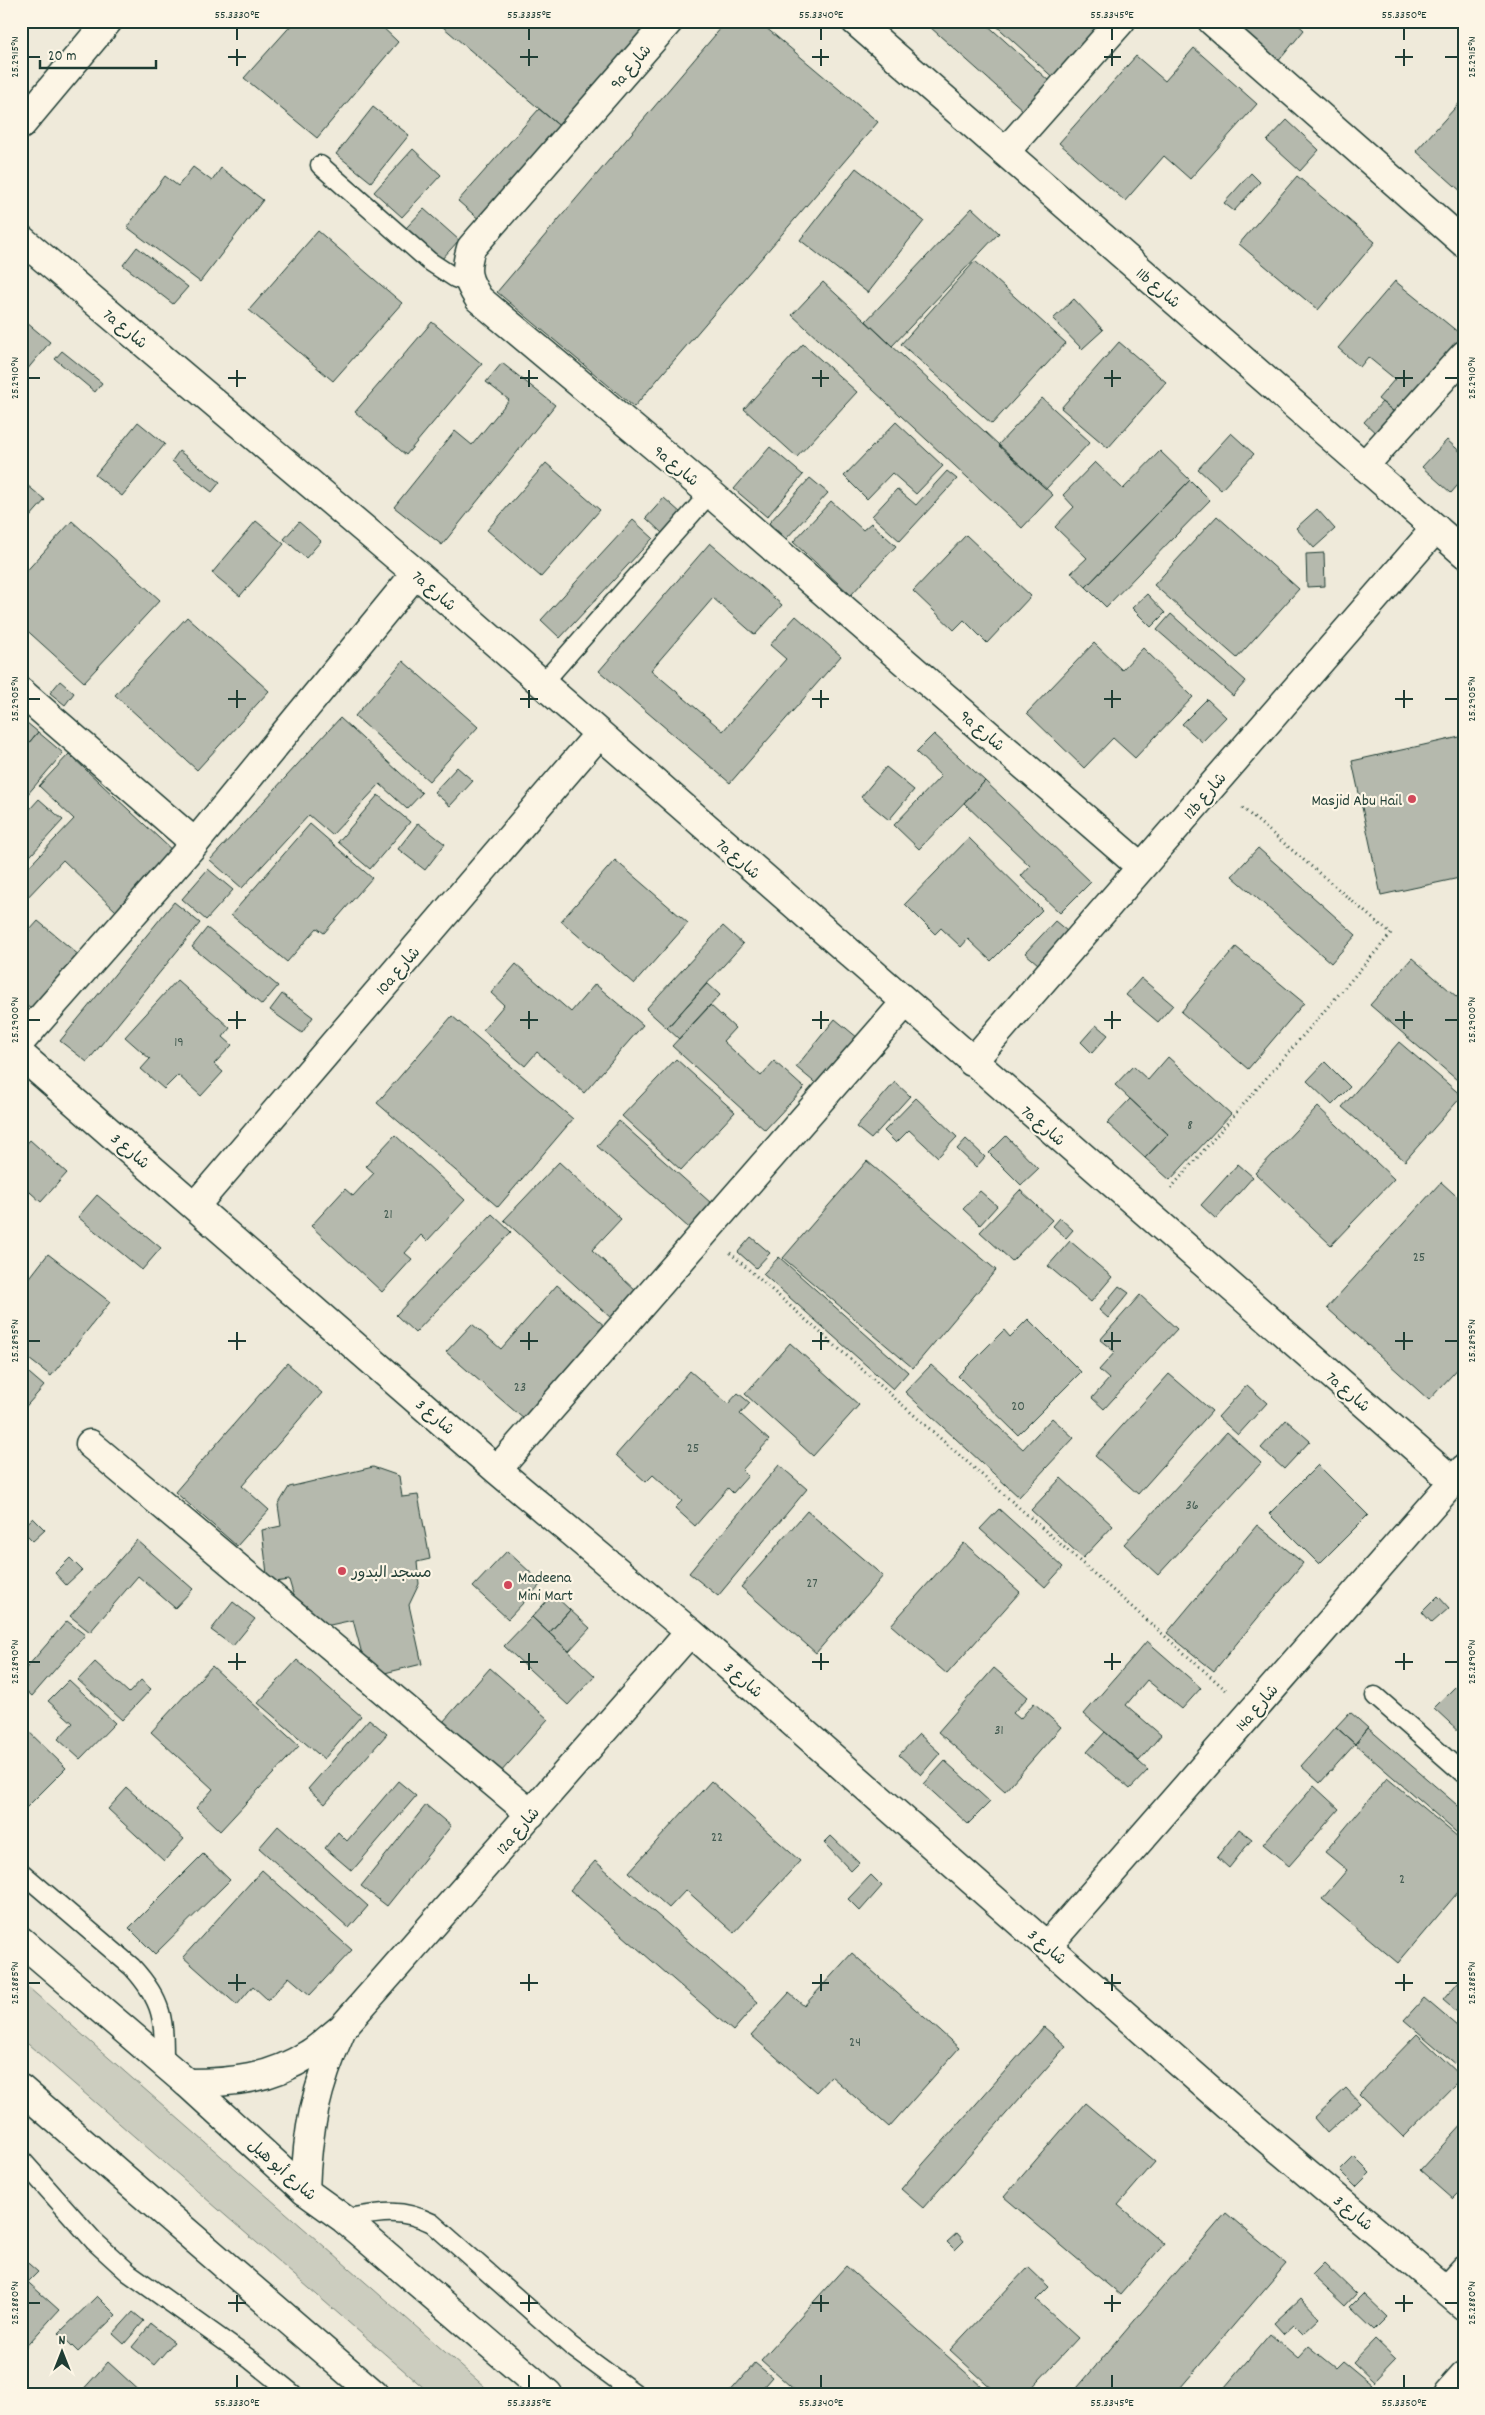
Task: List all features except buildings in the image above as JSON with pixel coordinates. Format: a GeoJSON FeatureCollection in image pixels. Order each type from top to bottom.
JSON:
{"type":"FeatureCollection","features":[{"type":"Feature","properties":{"kind":"street"},"geometry":{"type":"LineString","coordinates":[[21,125],[108,21]]}},
{"type":"Feature","properties":{"kind":"street","name":"9a شارع"},"geometry":{"type":"LineString","coordinates":[[669,21],[471,248],[466,265],[469,283],[479,299],[710,493],[1141,867]]}},
{"type":"Feature","properties":{"kind":"street","name":"11b شارع"},"geometry":{"type":"LineString","coordinates":[[855,21],[1464,553]]}},
{"type":"Feature","properties":{"kind":"street"},"geometry":{"type":"LineString","coordinates":[[1005,152],[1121,21]]}},
{"type":"Feature","properties":{"kind":"street"},"geometry":{"type":"LineString","coordinates":[[1212,21],[1464,243]]}},
{"type":"Feature","properties":{"kind":"street","name":"7a شارع"},"geometry":{"type":"LineString","coordinates":[[21,239],[416,573],[1147,1215],[1458,1475]]}},
{"type":"Feature","properties":{"kind":"street"},"geometry":{"type":"LineString","coordinates":[[1364,466],[1464,355]]}},
{"type":"Feature","properties":{"kind":"street","name":"12b شارع"},"geometry":{"type":"LineString","coordinates":[[972,1062],[1436,528]]}},
{"type":"Feature","properties":{"kind":"street"},"geometry":{"type":"LineString","coordinates":[[21,1041],[195,843],[416,573]]}},
{"type":"Feature","properties":{"kind":"street"},"geometry":{"type":"LineString","coordinates":[[21,692],[195,843]]}},
{"type":"Feature","properties":{"kind":"street","name":"10a شارع"},"geometry":{"type":"LineString","coordinates":[[195,1206],[599,734]]}},
{"type":"Feature","properties":{"kind":"street"},"geometry":{"type":"LineString","coordinates":[[497,1470],[905,1003]]}},
{"type":"Feature","properties":{"kind":"street","name":"شارع 3"},"geometry":{"type":"LineString","coordinates":[[21,1055],[497,1470],[690,1632],[1048,1945],[1241,2117],[1455,2298]]}},
{"type":"Feature","properties":{"kind":"street"},"geometry":{"type":"LineString","coordinates":[[90,1444],[531,1814]]}},
{"type":"Feature","properties":{"kind":"street","name":"14a شارع"},"geometry":{"type":"LineString","coordinates":[[1048,1945],[1458,1475]]}},
{"type":"Feature","properties":{"kind":"street","name":"12a شارع"},"geometry":{"type":"LineString","coordinates":[[187,2083],[230,2083],[271,2073],[309,2054],[342,2028],[690,1632]]}},
{"type":"Feature","properties":{"kind":"street","name":"شارع أبو هيل"},"geometry":{"type":"LineString","coordinates":[[21,1941],[187,2083],[306,2191],[344,2219],[548,2394]]}},
{"type":"Feature","properties":{"kind":"street","name":"12a شارع"},"geometry":{"type":"LineString","coordinates":[[306,2191],[307,2149],[314,2107],[325,2067],[342,2028]]}},
{"type":"Feature","properties":{"kind":"street"},"geometry":{"type":"LineString","coordinates":[[21,2089],[374,2394]]}},
{"type":"Feature","properties":{"kind":"street"},"geometry":{"type":"LineString","coordinates":[[1455,2298],[1464,2270]]}},
{"type":"Feature","properties":{"kind":"street"},"geometry":{"type":"LineString","coordinates":[[1448,2394],[1464,2376]]}},
{"type":"Feature","properties":{"kind":"lane"},"geometry":{"type":"LineString","coordinates":[[320,165],[429,261],[455,278],[469,283]]}},
{"type":"Feature","properties":{"kind":"lane"},"geometry":{"type":"LineString","coordinates":[[542,684],[710,493]]}},
{"type":"Feature","properties":{"kind":"lane"},"geometry":{"type":"LineString","coordinates":[[1375,1696],[1464,1774]]}},
{"type":"Feature","properties":{"kind":"lane"},"geometry":{"type":"LineString","coordinates":[[21,1872],[132,1966],[147,1983],[158,2003],[164,2025],[164,2065]]}},
{"type":"Feature","properties":{"kind":"lane"},"geometry":{"type":"LineString","coordinates":[[21,2159],[94,2241],[129,2273],[251,2360],[293,2394]]}},
{"type":"Feature","properties":{"kind":"lane"},"geometry":{"type":"LineString","coordinates":[[344,2219],[399,2212],[416,2216],[432,2223],[571,2346],[636,2394]]}},
{"type":"Feature","properties":{"kind":"path"},"geometry":{"type":"LineString","coordinates":[[1147,1215],[1391,934],[1214,783]]}},
{"type":"Feature","properties":{"kind":"path"},"geometry":{"type":"LineString","coordinates":[[705,1231],[1251,1712]]}},
{"type":"Feature","properties":{"kind":"shaded area"},"geometry":{"type":"Polygon","coordinates":[[[21,1981],[493,2394],[431,2394],[21,2038],[21,1981]]]}},
{"type":"Feature","properties":{"kind":"place","name":"Masjid Abu Hail"},"geometry":{"type":"Point","coordinates":[1412,799]}},
{"type":"Feature","properties":{"kind":"place","name":"مسجد البدور"},"geometry":{"type":"Point","coordinates":[342,1571]}},
{"type":"Feature","properties":{"kind":"place","name":"Madeena Mini Mart"},"geometry":{"type":"Point","coordinates":[508,1585]}}]}
